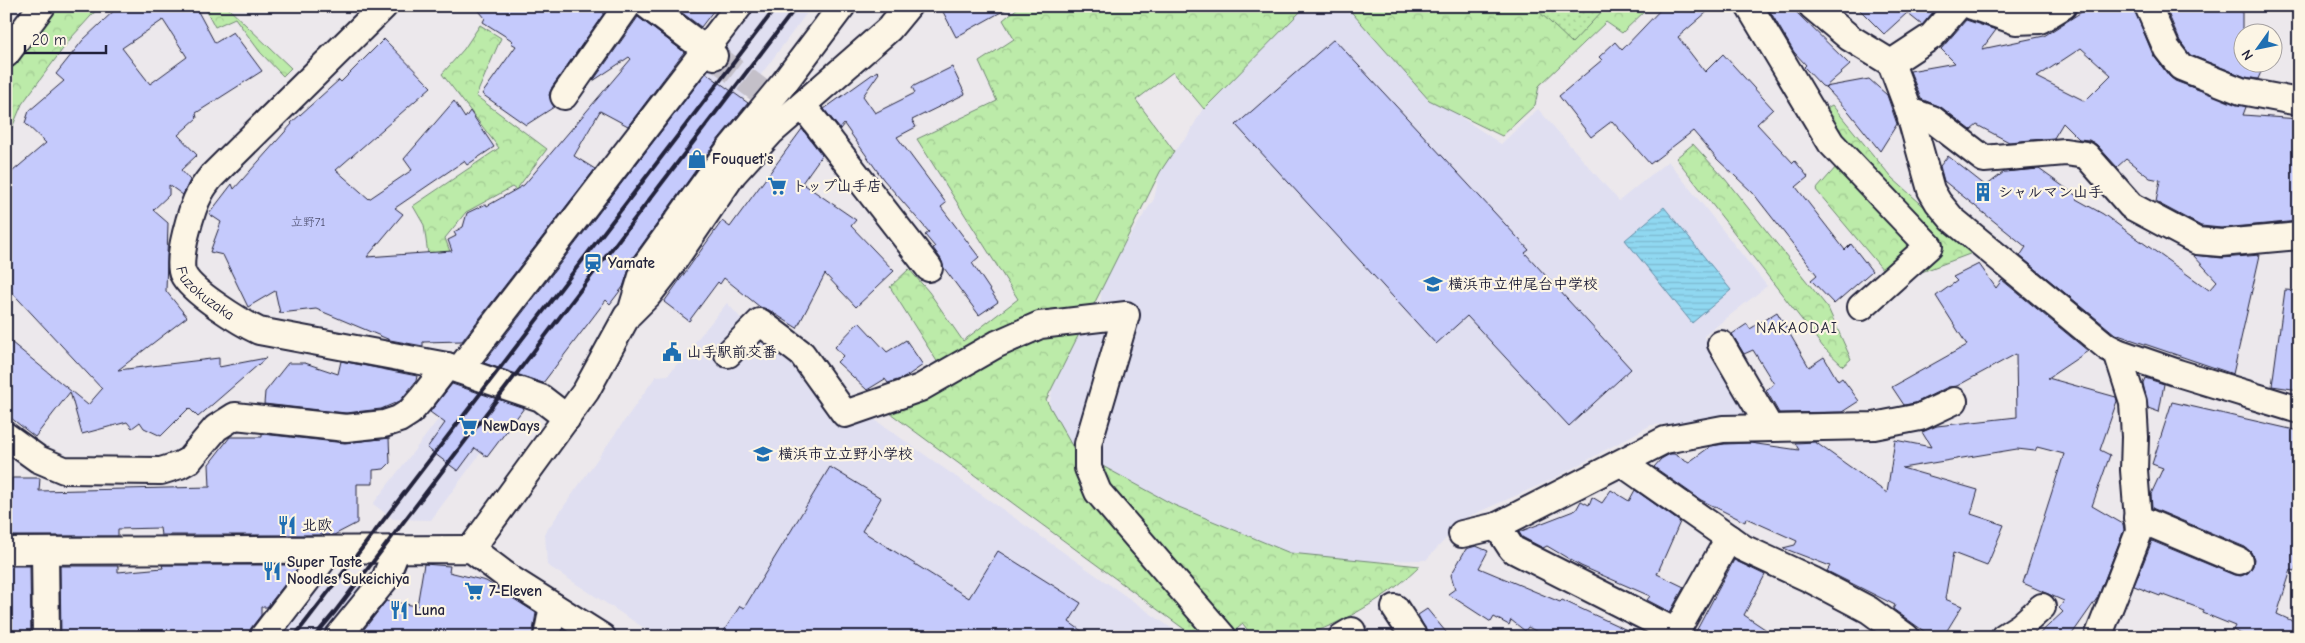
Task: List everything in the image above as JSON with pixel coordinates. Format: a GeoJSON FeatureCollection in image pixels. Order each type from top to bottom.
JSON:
{"type":"FeatureCollection","features":[{"type":"Feature","properties":{"kind":"street"},"geometry":{"type":"LineString","coordinates":[[6,54],[42,6]]}},
{"type":"Feature","properties":{"kind":"street","name":"Fuzokuzaka"},"geometry":{"type":"LineString","coordinates":[[384,6],[211,177],[200,192],[189,220],[182,257],[182,274],[220,308],[240,322],[259,331],[453,368]]}},
{"type":"Feature","properties":{"kind":"street"},"geometry":{"type":"LineString","coordinates":[[564,96],[627,6]]}},
{"type":"Feature","properties":{"kind":"street"},"geometry":{"type":"LineString","coordinates":[[648,6],[710,53]]}},
{"type":"Feature","properties":{"kind":"street"},"geometry":{"type":"LineString","coordinates":[[6,436],[38,459],[64,470],[161,471],[180,466],[189,460],[216,428],[235,416],[346,428],[384,424],[399,419],[410,412],[453,368],[710,53],[739,6]]}},
{"type":"Feature","properties":{"kind":"street"},"geometry":{"type":"LineString","coordinates":[[633,309],[645,266],[723,158],[765,95],[842,6]]}},
{"type":"Feature","properties":{"kind":"street"},"geometry":{"type":"LineString","coordinates":[[471,549],[586,391],[617,333],[633,309],[648,295],[666,272],[733,174],[771,132],[877,40],[908,6]]}},
{"type":"Feature","properties":{"kind":"street"},"geometry":{"type":"LineString","coordinates":[[1749,6],[1831,143],[1929,246],[1860,307]]}},
{"type":"Feature","properties":{"kind":"street"},"geometry":{"type":"LineString","coordinates":[[1812,6],[1850,38],[1891,63],[1909,111],[1931,190],[1952,219],[2107,347],[2117,352],[2299,410]]}},
{"type":"Feature","properties":{"kind":"street"},"geometry":{"type":"LineString","coordinates":[[1891,63],[1932,36],[1958,6]]}},
{"type":"Feature","properties":{"kind":"street"},"geometry":{"type":"LineString","coordinates":[[1972,6],[2016,21],[2040,20],[2063,6]]}},
{"type":"Feature","properties":{"kind":"street"},"geometry":{"type":"LineString","coordinates":[[2148,6],[2167,49],[2181,67],[2241,91],[2299,102]]}},
{"type":"Feature","properties":{"kind":"street"},"geometry":{"type":"LineString","coordinates":[[802,106],[930,268]]}},
{"type":"Feature","properties":{"kind":"street"},"geometry":{"type":"LineString","coordinates":[[1909,111],[1932,119],[1984,159],[2065,152],[2086,154],[2131,206],[2197,241],[2221,244],[2299,236]]}},
{"type":"Feature","properties":{"kind":"street"},"geometry":{"type":"LineString","coordinates":[[728,354],[760,322],[802,354],[846,414],[920,388],[997,344],[1040,325],[1126,315],[1088,444],[1088,468],[1098,492],[1223,637]]}},
{"type":"Feature","properties":{"kind":"street"},"geometry":{"type":"LineString","coordinates":[[1721,344],[1770,428]]}},
{"type":"Feature","properties":{"kind":"street"},"geometry":{"type":"LineString","coordinates":[[2098,637],[2139,532],[2134,470],[2133,402],[2117,352]]}},
{"type":"Feature","properties":{"kind":"street"},"geometry":{"type":"LineString","coordinates":[[453,368],[541,398],[567,418]]}},
{"type":"Feature","properties":{"kind":"street"},"geometry":{"type":"LineString","coordinates":[[1462,534],[1497,526],[1622,464],[1665,440],[1723,429],[1874,426],[1920,417],[1954,402]]}},
{"type":"Feature","properties":{"kind":"street"},"geometry":{"type":"LineString","coordinates":[[1622,464],[1743,548],[1812,580],[1869,610],[1906,637]]}},
{"type":"Feature","properties":{"kind":"street"},"geometry":{"type":"LineString","coordinates":[[2137,518],[2239,561]]}},
{"type":"Feature","properties":{"kind":"street"},"geometry":{"type":"LineString","coordinates":[[1497,526],[1512,549],[1676,632],[1729,538]]}},
{"type":"Feature","properties":{"kind":"street"},"geometry":{"type":"LineString","coordinates":[[338,637],[385,579],[397,549]]}},
{"type":"Feature","properties":{"kind":"street"},"geometry":{"type":"LineString","coordinates":[[6,551],[471,549],[512,580],[602,637]]}},
{"type":"Feature","properties":{"kind":"street"},"geometry":{"type":"LineString","coordinates":[[263,637],[330,550]]}},
{"type":"Feature","properties":{"kind":"street"},"geometry":{"type":"LineString","coordinates":[[45,551],[46,637]]}},
{"type":"Feature","properties":{"kind":"street"},"geometry":{"type":"LineString","coordinates":[[547,637],[553,606]]}},
{"type":"Feature","properties":{"kind":"street"},"geometry":{"type":"LineString","coordinates":[[2004,637],[2021,626],[2042,607]]}},
{"type":"Feature","properties":{"kind":"street"},"geometry":{"type":"LineString","coordinates":[[1395,608],[1414,637]]}},
{"type":"Feature","properties":{"kind":"shaded area"},"geometry":{"type":"Polygon","coordinates":[[[757,6],[812,6],[431,520],[393,519],[373,504],[757,6]]]}},
{"type":"Feature","properties":{"kind":"shaded area","name":"横浜市立仲尾台中学校"},"geometry":{"type":"Polygon","coordinates":[[[1276,6],[1356,6],[1436,100],[1501,144],[1538,109],[1619,201],[1668,161],[1767,286],[1704,336],[1753,419],[1651,425],[1551,480],[1465,518],[1426,560],[1279,563],[1041,452],[1062,334],[1058,314],[1101,304],[1100,282],[1154,199],[1162,164],[1187,137],[1254,17],[1276,6]]]}},
{"type":"Feature","properties":{"kind":"shaded area","name":"横浜市立立野小学校"},"geometry":{"type":"Polygon","coordinates":[[[727,303],[760,339],[1184,637],[658,637],[547,565],[545,533],[656,376],[668,375],[727,303]]]}},
{"type":"Feature","properties":{"kind":"shaded area"},"geometry":{"type":"Polygon","coordinates":[[[328,573],[371,580],[323,637],[276,637],[328,573]]]}},
{"type":"Feature","properties":{"kind":"green space"},"geometry":{"type":"Polygon","coordinates":[[[56,6],[100,6],[71,38],[22,104],[6,142],[6,71],[56,6]]]}},
{"type":"Feature","properties":{"kind":"green space"},"geometry":{"type":"Polygon","coordinates":[[[204,6],[226,6],[291,68],[283,76],[260,52],[235,18],[215,27],[204,6]]]}},
{"type":"Feature","properties":{"kind":"green space"},"geometry":{"type":"Polygon","coordinates":[[[1020,6],[1306,6],[1204,109],[1173,72],[1136,100],[1174,151],[1160,172],[1046,400],[1075,451],[1174,505],[1290,553],[1420,566],[1394,588],[1342,620],[1307,634],[1292,637],[1253,637],[1243,624],[1227,637],[1195,637],[879,405],[938,363],[890,287],[909,269],[929,292],[963,341],[1018,299],[917,139],[997,101],[979,62],[1014,39],[1003,20],[1020,6]]]}},
{"type":"Feature","properties":{"kind":"green space"},"geometry":{"type":"Polygon","coordinates":[[[1346,6],[1646,6],[1648,8],[1622,33],[1606,22],[1539,86],[1535,105],[1502,136],[1429,100],[1346,6]]]}},
{"type":"Feature","properties":{"kind":"green space"},"geometry":{"type":"Polygon","coordinates":[[[1533,6],[1607,6],[1572,43],[1533,6]]]}},
{"type":"Feature","properties":{"kind":"green space"},"geometry":{"type":"Polygon","coordinates":[[[480,25],[501,38],[476,96],[547,149],[516,190],[512,187],[466,212],[445,238],[456,268],[429,262],[424,225],[413,206],[499,148],[442,74],[464,49],[480,25]]]}},
{"type":"Feature","properties":{"kind":"green space"},"geometry":{"type":"Polygon","coordinates":[[[1832,105],[1892,178],[1975,252],[1919,273],[1885,297],[1883,270],[1816,190],[1850,151],[1823,110],[1832,105]]]}},
{"type":"Feature","properties":{"kind":"green space"},"geometry":{"type":"Polygon","coordinates":[[[1693,144],[1725,179],[1828,308],[1851,359],[1843,366],[1823,347],[1676,158],[1693,144]]]}},
{"type":"Feature","properties":{"kind":"water"},"geometry":{"type":"Polygon","coordinates":[[[1664,207],[1731,290],[1692,323],[1625,240],[1664,207]]]}},
{"type":"Feature","properties":{"kind":"building"},"geometry":{"type":"Polygon","coordinates":[[[119,6],[195,6],[215,43],[233,32],[262,71],[196,113],[197,118],[178,135],[197,155],[181,170],[190,180],[183,195],[169,185],[169,195],[153,210],[168,223],[166,291],[187,317],[118,370],[219,358],[219,367],[266,358],[198,417],[189,408],[161,436],[144,428],[140,422],[132,428],[127,422],[82,434],[70,392],[35,437],[6,414],[6,338],[88,405],[102,389],[6,286],[6,177],[46,143],[25,123],[29,111],[64,81],[56,74],[83,40],[119,6]],[[163,20],[122,48],[150,84],[187,57],[163,20]]]}},
{"type":"Feature","properties":{"kind":"building"},"geometry":{"type":"Polygon","coordinates":[[[475,6],[609,6],[552,87],[549,95],[554,107],[526,125],[482,94],[516,46],[511,43],[513,41],[483,22],[485,18],[475,6]]]}},
{"type":"Feature","properties":{"kind":"building"},"geometry":{"type":"Polygon","coordinates":[[[673,6],[717,6],[701,27],[673,6]]]}},
{"type":"Feature","properties":{"kind":"building"},"geometry":{"type":"Polygon","coordinates":[[[940,6],[1012,6],[956,37],[940,6]]]}},
{"type":"Feature","properties":{"kind":"building"},"geometry":{"type":"Polygon","coordinates":[[[1664,6],[1714,6],[1678,37],[1705,72],[1723,54],[1773,109],[1757,124],[1793,163],[1795,161],[1808,177],[1796,187],[1845,250],[1851,244],[1872,271],[1834,304],[1811,280],[1817,275],[1753,193],[1717,159],[1693,131],[1650,164],[1612,121],[1591,137],[1559,96],[1602,60],[1599,57],[1615,42],[1622,50],[1664,6]]]}},
{"type":"Feature","properties":{"kind":"building"},"geometry":{"type":"Polygon","coordinates":[[[1767,6],[1790,6],[1850,65],[1825,87],[1822,86],[1804,67],[1806,65],[1794,52],[1767,6]]]}},
{"type":"Feature","properties":{"kind":"building"},"geometry":{"type":"Polygon","coordinates":[[[1856,6],[1938,6],[1922,25],[1907,13],[1884,34],[1856,6]]]}},
{"type":"Feature","properties":{"kind":"building"},"geometry":{"type":"Polygon","coordinates":[[[2091,6],[2133,6],[2153,55],[2175,81],[2246,107],[2243,115],[2299,119],[2299,221],[2221,228],[2201,226],[2156,202],[2160,180],[2150,178],[2126,159],[2117,167],[2097,145],[2089,140],[2079,139],[2063,123],[2054,138],[2009,142],[1977,125],[1971,130],[1941,107],[1921,99],[1910,71],[1955,63],[1941,49],[1966,20],[1996,30],[1982,49],[2044,36],[2091,6]],[[2081,48],[2037,77],[2085,101],[2111,75],[2081,48]]]}},
{"type":"Feature","properties":{"kind":"building"},"geometry":{"type":"Polygon","coordinates":[[[2165,6],[2242,6],[2242,22],[2232,22],[2232,72],[2190,55],[2180,41],[2165,6]]]}},
{"type":"Feature","properties":{"kind":"building"},"geometry":{"type":"Polygon","coordinates":[[[638,17],[684,52],[628,126],[600,111],[574,156],[595,169],[462,341],[423,342],[423,346],[390,340],[316,309],[280,313],[275,291],[248,307],[223,255],[210,252],[221,222],[209,214],[232,184],[234,189],[291,123],[339,80],[341,82],[384,39],[431,87],[336,170],[369,199],[412,170],[404,159],[454,101],[465,118],[470,111],[494,147],[467,165],[464,161],[395,208],[403,214],[367,257],[452,251],[448,240],[456,236],[454,232],[463,227],[467,213],[486,204],[487,206],[524,185],[631,59],[629,57],[593,81],[638,17]]]}},
{"type":"Feature","properties":{"kind":"building"},"geometry":{"type":"Polygon","coordinates":[[[1334,39],[1529,250],[1525,253],[1631,369],[1569,426],[1467,316],[1436,344],[1236,125],[1334,39]]]}},
{"type":"Feature","properties":{"kind":"building"},"geometry":{"type":"Polygon","coordinates":[[[952,67],[965,94],[912,120],[916,127],[897,137],[946,203],[941,207],[979,257],[972,263],[998,302],[979,315],[944,268],[941,259],[933,248],[935,247],[925,235],[929,232],[883,179],[844,124],[840,129],[824,109],[877,71],[879,73],[863,96],[875,113],[915,93],[912,87],[952,67]]]}},
{"type":"Feature","properties":{"kind":"building"},"geometry":{"type":"Polygon","coordinates":[[[2232,72],[2261,72],[2258,79],[2245,77],[2232,72]]]}},
{"type":"Feature","properties":{"kind":"building"},"geometry":{"type":"Polygon","coordinates":[[[706,73],[748,103],[716,142],[633,257],[623,287],[610,304],[606,300],[543,383],[484,363],[706,73]]]}},
{"type":"Feature","properties":{"kind":"building"},"geometry":{"type":"Polygon","coordinates":[[[1869,79],[1887,95],[1897,124],[1880,151],[1849,112],[1825,87],[1869,79]]]}},
{"type":"Feature","properties":{"kind":"building"},"geometry":{"type":"Polygon","coordinates":[[[802,129],[822,155],[802,183],[856,220],[851,226],[894,271],[856,307],[825,274],[797,328],[769,310],[760,307],[724,278],[720,284],[718,282],[689,321],[664,302],[722,221],[730,227],[802,129]]]}},
{"type":"Feature","properties":{"kind":"building"},"geometry":{"type":"Polygon","coordinates":[[[1948,156],[1986,186],[2004,172],[2039,169],[2078,197],[2076,199],[2103,214],[2209,290],[2217,281],[2193,255],[2222,258],[2260,255],[2233,374],[2115,334],[2020,256],[2026,247],[1944,181],[1940,166],[1948,156]]]}},
{"type":"Feature","properties":{"kind":"building"},"geometry":{"type":"Polygon","coordinates":[[[1979,264],[1996,288],[2002,280],[2088,351],[2048,378],[2116,397],[2117,401],[2100,450],[2110,455],[2092,506],[2123,524],[2124,530],[2098,597],[2070,637],[2036,637],[2063,612],[2059,608],[2064,601],[2023,583],[2064,454],[2037,447],[2035,451],[2017,449],[1902,468],[1978,490],[1971,514],[2004,525],[1987,566],[1953,553],[1945,599],[1962,606],[1943,637],[1932,637],[1893,609],[1895,605],[1827,571],[1830,566],[1783,548],[1795,545],[1797,541],[1746,518],[1745,522],[1701,500],[1654,467],[1661,459],[1670,454],[1674,454],[1689,462],[1711,446],[1750,443],[1799,450],[1795,443],[1815,442],[1887,493],[1895,440],[1931,447],[1922,432],[1937,426],[2017,417],[2016,354],[1957,386],[1948,387],[1915,403],[1904,405],[1892,387],[1967,345],[1936,296],[1957,281],[1953,277],[1979,264]]]}},
{"type":"Feature","properties":{"kind":"building"},"geometry":{"type":"Polygon","coordinates":[[[2285,290],[2299,291],[2299,390],[2272,386],[2285,290]]]}},
{"type":"Feature","properties":{"kind":"building"},"geometry":{"type":"Polygon","coordinates":[[[1777,312],[1809,367],[1824,357],[1838,381],[1842,378],[1859,401],[1842,412],[1779,413],[1766,390],[1774,384],[1753,350],[1744,354],[1732,334],[1747,324],[1750,329],[1777,312]]]}},
{"type":"Feature","properties":{"kind":"building"},"geometry":{"type":"Polygon","coordinates":[[[859,322],[887,352],[906,340],[923,365],[904,378],[888,383],[885,379],[867,390],[837,362],[843,356],[835,347],[859,322]]]}},
{"type":"Feature","properties":{"kind":"building"},"geometry":{"type":"Polygon","coordinates":[[[341,361],[417,376],[416,381],[400,401],[381,409],[346,413],[264,404],[265,392],[288,363],[305,363],[338,374],[341,361]]]}},
{"type":"Feature","properties":{"kind":"building"},"geometry":{"type":"Polygon","coordinates":[[[2145,378],[2164,384],[2159,412],[2148,408],[2143,383],[2145,378]]]}},
{"type":"Feature","properties":{"kind":"building"},"geometry":{"type":"Polygon","coordinates":[[[452,384],[524,408],[487,457],[475,448],[458,471],[427,448],[445,423],[430,412],[452,384]]]}},
{"type":"Feature","properties":{"kind":"building"},"geometry":{"type":"Polygon","coordinates":[[[2172,402],[2299,431],[2299,556],[2295,571],[2291,570],[2277,614],[2299,624],[2299,637],[2248,637],[2233,630],[2235,626],[2203,613],[2204,610],[2134,586],[2152,541],[2234,575],[2241,576],[2248,573],[2253,566],[2254,559],[2251,552],[2245,547],[2152,508],[2151,494],[2163,468],[2152,464],[2172,402]]]}},
{"type":"Feature","properties":{"kind":"building"},"geometry":{"type":"Polygon","coordinates":[[[262,434],[345,443],[389,438],[390,463],[384,469],[373,470],[373,484],[357,484],[357,523],[334,535],[161,535],[160,528],[118,529],[118,536],[10,536],[12,478],[40,478],[39,491],[210,487],[209,464],[230,437],[262,437],[262,434]]]}},
{"type":"Feature","properties":{"kind":"building"},"geometry":{"type":"Polygon","coordinates":[[[830,467],[881,498],[862,531],[969,598],[998,551],[1081,603],[1069,622],[1090,637],[720,637],[740,606],[744,608],[830,467]]]}},
{"type":"Feature","properties":{"kind":"building"},"geometry":{"type":"Polygon","coordinates":[[[1611,490],[1629,501],[1635,490],[1680,522],[1657,574],[1684,587],[1670,612],[1647,600],[1650,596],[1581,566],[1547,546],[1543,548],[1522,537],[1519,532],[1576,510],[1581,501],[1589,505],[1592,497],[1602,503],[1611,490]]]}},
{"type":"Feature","properties":{"kind":"building"},"geometry":{"type":"Polygon","coordinates":[[[1476,546],[1488,551],[1479,568],[1560,602],[1562,600],[1642,637],[1547,637],[1528,627],[1525,631],[1511,620],[1509,625],[1494,617],[1491,622],[1448,594],[1455,589],[1451,575],[1466,549],[1476,546]]]}},
{"type":"Feature","properties":{"kind":"building"},"geometry":{"type":"Polygon","coordinates":[[[1734,560],[1765,575],[1744,615],[1777,637],[1693,637],[1734,560]]]}},
{"type":"Feature","properties":{"kind":"building"},"geometry":{"type":"Polygon","coordinates":[[[424,564],[450,566],[449,572],[486,581],[536,613],[532,637],[358,637],[386,601],[417,606],[424,564]]]}},
{"type":"Feature","properties":{"kind":"building"},"geometry":{"type":"Polygon","coordinates":[[[162,565],[300,565],[267,607],[261,607],[261,615],[251,628],[248,637],[61,637],[60,566],[118,566],[118,572],[163,568],[162,565]]]}},
{"type":"Feature","properties":{"kind":"building"},"geometry":{"type":"Polygon","coordinates":[[[6,566],[30,566],[31,637],[6,637],[6,566]]]}},
{"type":"Feature","properties":{"kind":"building"},"geometry":{"type":"Polygon","coordinates":[[[1427,609],[1450,637],[1429,637],[1418,615],[1427,609]]]}},
{"type":"Feature","properties":{"kind":"tunnel"},"geometry":{"type":"LineString","coordinates":[[714,56],[759,90]]}},
{"type":"Feature","properties":{"kind":"railway"},"geometry":{"type":"LineString","coordinates":[[294,637],[777,6]]}},
{"type":"Feature","properties":{"kind":"railway"},"geometry":{"type":"LineString","coordinates":[[314,637],[797,6]]}},
{"type":"Feature","properties":{"kind":"place","name":"Fouquet's"},"geometry":{"type":"Point","coordinates":[697,159]}},
{"type":"Feature","properties":{"kind":"place","name":"トップ山手店"},"geometry":{"type":"Point","coordinates":[777,186]}},
{"type":"Feature","properties":{"kind":"place","name":"シャルマン山手"},"geometry":{"type":"Point","coordinates":[1983,192]}},
{"type":"Feature","properties":{"kind":"place","name":"Yamate"},"geometry":{"type":"Point","coordinates":[593,263]}},
{"type":"Feature","properties":{"kind":"place","name":"横浜市立仲尾台中学校"},"geometry":{"type":"Point","coordinates":[1433,284]}},
{"type":"Feature","properties":{"kind":"place","name":"山手駅前交番"},"geometry":{"type":"Point","coordinates":[672,352]}},
{"type":"Feature","properties":{"kind":"place","name":"NewDays"},"geometry":{"type":"Point","coordinates":[468,426]}},
{"type":"Feature","properties":{"kind":"place","name":"横浜市立立野小学校"},"geometry":{"type":"Point","coordinates":[763,454]}},
{"type":"Feature","properties":{"kind":"place","name":"北欧"},"geometry":{"type":"Point","coordinates":[287,525]}},
{"type":"Feature","properties":{"kind":"place","name":"Super Taste Noodles Sukeichiya"},"geometry":{"type":"Point","coordinates":[272,571]}},
{"type":"Feature","properties":{"kind":"place","name":"7-Eleven"},"geometry":{"type":"Point","coordinates":[474,591]}},
{"type":"Feature","properties":{"kind":"place","name":"Luna"},"geometry":{"type":"Point","coordinates":[399,610]}},
{"type":"Feature","properties":{"kind":"district","name":"NAKAODAI"},"geometry":{"type":"Point","coordinates":[1797,327]}}]}
